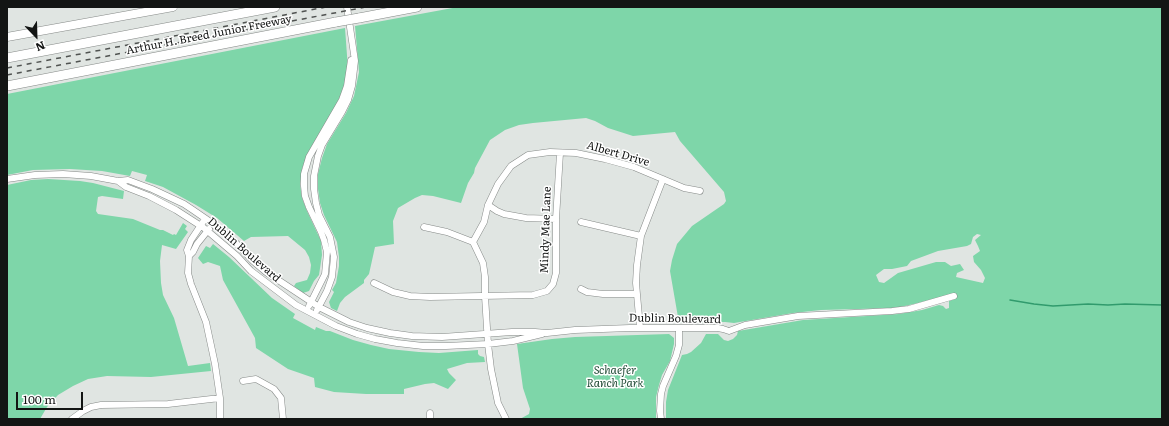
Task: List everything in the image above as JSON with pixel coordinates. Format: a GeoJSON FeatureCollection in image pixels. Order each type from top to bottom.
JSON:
{"type":"FeatureCollection","features":[{"type":"Feature","properties":{"kind":"highway","name":"Arthur H. Breed Junior Freeway"},"geometry":{"type":"LineString","coordinates":[[7,58],[275,7]]}},
{"type":"Feature","properties":{"kind":"highway","name":"Arthur H. Breed Junior Freeway"},"geometry":{"type":"LineString","coordinates":[[7,86],[417,7]]}},
{"type":"Feature","properties":{"kind":"main road"},"geometry":{"type":"LineString","coordinates":[[7,37],[174,7]]}},
{"type":"Feature","properties":{"kind":"street"},"geometry":{"type":"LineString","coordinates":[[314,315],[327,291],[332,277],[334,257],[330,237],[316,203],[314,176],[322,145],[342,112],[348,100],[352,86],[355,61],[347,7]]}},
{"type":"Feature","properties":{"kind":"street"},"geometry":{"type":"LineString","coordinates":[[306,311],[324,274],[327,252],[321,232],[309,208],[305,196],[304,174],[310,157],[342,100],[347,86],[351,61],[354,55]]}},
{"type":"Feature","properties":{"kind":"street","name":"Albert Drive"},"geometry":{"type":"LineString","coordinates":[[473,242],[484,222],[488,205],[498,184],[511,166],[528,155],[550,152],[576,153],[605,159],[634,167],[684,188],[700,191]]}},
{"type":"Feature","properties":{"kind":"street","name":"Mindy Mae Lane"},"geometry":{"type":"LineString","coordinates":[[485,296],[533,295],[546,291],[553,284],[556,274],[556,219],[560,153]]}},
{"type":"Feature","properties":{"kind":"street","name":"Dublin Boulevard"},"geometry":{"type":"LineString","coordinates":[[7,179],[35,175],[63,174],[128,180],[152,189],[184,204],[206,218],[236,243],[266,272],[311,303],[349,322],[367,328],[412,336],[442,337],[535,332],[547,333]]}},
{"type":"Feature","properties":{"kind":"street"},"geometry":{"type":"LineString","coordinates":[[640,328],[637,294],[637,265],[641,236],[663,179]]}},
{"type":"Feature","properties":{"kind":"street","name":"Dublin Boulevard"},"geometry":{"type":"LineString","coordinates":[[118,180],[126,187],[189,217],[208,230],[256,275],[306,311],[336,326],[357,334],[398,343],[423,346],[488,344],[528,338],[547,333],[575,330],[718,328],[729,331],[745,325],[798,316],[909,309],[954,296]]}},
{"type":"Feature","properties":{"kind":"street"},"geometry":{"type":"LineString","coordinates":[[488,205],[504,214],[526,218],[556,219]]}},
{"type":"Feature","properties":{"kind":"street"},"geometry":{"type":"LineString","coordinates":[[206,218],[191,240],[187,250],[189,256],[188,273],[206,322],[215,364],[220,398],[220,419]]}},
{"type":"Feature","properties":{"kind":"street"},"geometry":{"type":"LineString","coordinates":[[581,222],[641,236]]}},
{"type":"Feature","properties":{"kind":"street"},"geometry":{"type":"LineString","coordinates":[[189,256],[213,224]]}},
{"type":"Feature","properties":{"kind":"street"},"geometry":{"type":"LineString","coordinates":[[424,227],[447,232],[473,242],[483,263],[485,277],[486,335],[491,369],[498,402],[506,419]]}},
{"type":"Feature","properties":{"kind":"street"},"geometry":{"type":"LineString","coordinates":[[374,283],[393,292],[410,296],[485,296]]}},
{"type":"Feature","properties":{"kind":"street"},"geometry":{"type":"LineString","coordinates":[[581,289],[587,292],[603,294],[637,294]]}},
{"type":"Feature","properties":{"kind":"street"},"geometry":{"type":"LineString","coordinates":[[661,419],[661,394],[679,345],[679,328]]}},
{"type":"Feature","properties":{"kind":"street"},"geometry":{"type":"LineString","coordinates":[[243,381],[256,379],[274,388],[280,398],[284,419]]}},
{"type":"Feature","properties":{"kind":"street"},"geometry":{"type":"LineString","coordinates":[[72,419],[91,407],[101,405],[168,404],[220,398]]}},
{"type":"Feature","properties":{"kind":"green space"},"geometry":{"type":"Polygon","coordinates":[[[458,7],[1162,7],[1162,419],[666,419],[668,390],[682,355],[691,352],[701,343],[706,334],[718,334],[724,340],[728,341],[737,335],[738,331],[803,320],[899,314],[939,305],[946,309],[949,308],[949,301],[955,299],[953,294],[895,308],[821,310],[734,323],[679,323],[670,271],[677,244],[692,226],[724,204],[726,201],[724,192],[680,141],[675,132],[633,136],[608,128],[586,118],[519,125],[505,130],[490,140],[468,183],[461,203],[433,196],[422,195],[398,208],[393,221],[394,244],[375,247],[369,274],[364,280],[364,283],[345,297],[340,303],[337,311],[331,308],[329,302],[334,292],[332,290],[336,283],[339,266],[337,242],[320,203],[318,174],[327,144],[346,113],[354,96],[359,72],[355,26],[458,7]],[[977,234],[973,237],[971,244],[967,246],[938,251],[911,261],[907,266],[884,269],[876,275],[879,282],[884,283],[898,273],[936,262],[945,262],[951,266],[960,264],[964,270],[957,273],[956,277],[983,283],[985,278],[981,270],[974,262],[973,256],[980,251],[975,240],[981,235],[977,234]]]}},
{"type":"Feature","properties":{"kind":"green space"},"geometry":{"type":"Polygon","coordinates":[[[345,28],[348,69],[345,82],[334,111],[307,155],[302,169],[300,184],[302,198],[321,241],[322,255],[319,275],[309,291],[303,293],[294,286],[296,283],[307,280],[311,265],[305,250],[288,236],[251,237],[244,241],[217,218],[196,205],[163,187],[145,181],[147,175],[132,171],[130,176],[102,171],[70,169],[33,170],[7,175],[7,94],[345,28]]]}},
{"type":"Feature","properties":{"kind":"green space"},"geometry":{"type":"Polygon","coordinates":[[[48,179],[93,183],[124,191],[123,199],[102,196],[98,197],[96,211],[98,214],[133,219],[173,235],[176,235],[183,223],[187,226],[185,229],[188,232],[176,249],[162,245],[160,261],[161,283],[163,295],[174,318],[188,366],[210,363],[211,371],[151,377],[107,376],[88,379],[58,395],[47,407],[40,419],[7,419],[7,185],[31,180],[48,179]]]}},
{"type":"Feature","properties":{"kind":"green space"},"geometry":{"type":"Polygon","coordinates":[[[213,244],[229,257],[272,298],[295,314],[293,318],[315,330],[316,327],[353,340],[389,349],[439,353],[478,350],[478,354],[484,357],[485,362],[467,363],[447,369],[456,380],[448,389],[434,383],[404,389],[404,394],[366,394],[334,392],[315,387],[314,378],[288,369],[256,348],[255,338],[223,280],[220,266],[208,262],[203,264],[198,258],[206,246],[210,248],[213,244]]]}},
{"type":"Feature","properties":{"kind":"green space","name":"Schaefer Ranch Park"},"geometry":{"type":"Polygon","coordinates":[[[669,334],[674,338],[674,344],[670,361],[662,375],[656,397],[656,419],[520,419],[529,414],[530,409],[523,388],[517,344],[575,337],[669,334]]]}},
{"type":"Feature","properties":{"kind":"waterway"},"geometry":{"type":"LineString","coordinates":[[1010,300],[1053,306],[1088,304],[1162,305]]}},
{"type":"Feature","properties":{"kind":"railway"},"geometry":{"type":"LineString","coordinates":[[7,68],[326,7]]}},
{"type":"Feature","properties":{"kind":"railway"},"geometry":{"type":"LineString","coordinates":[[7,75],[366,7]]}}]}
